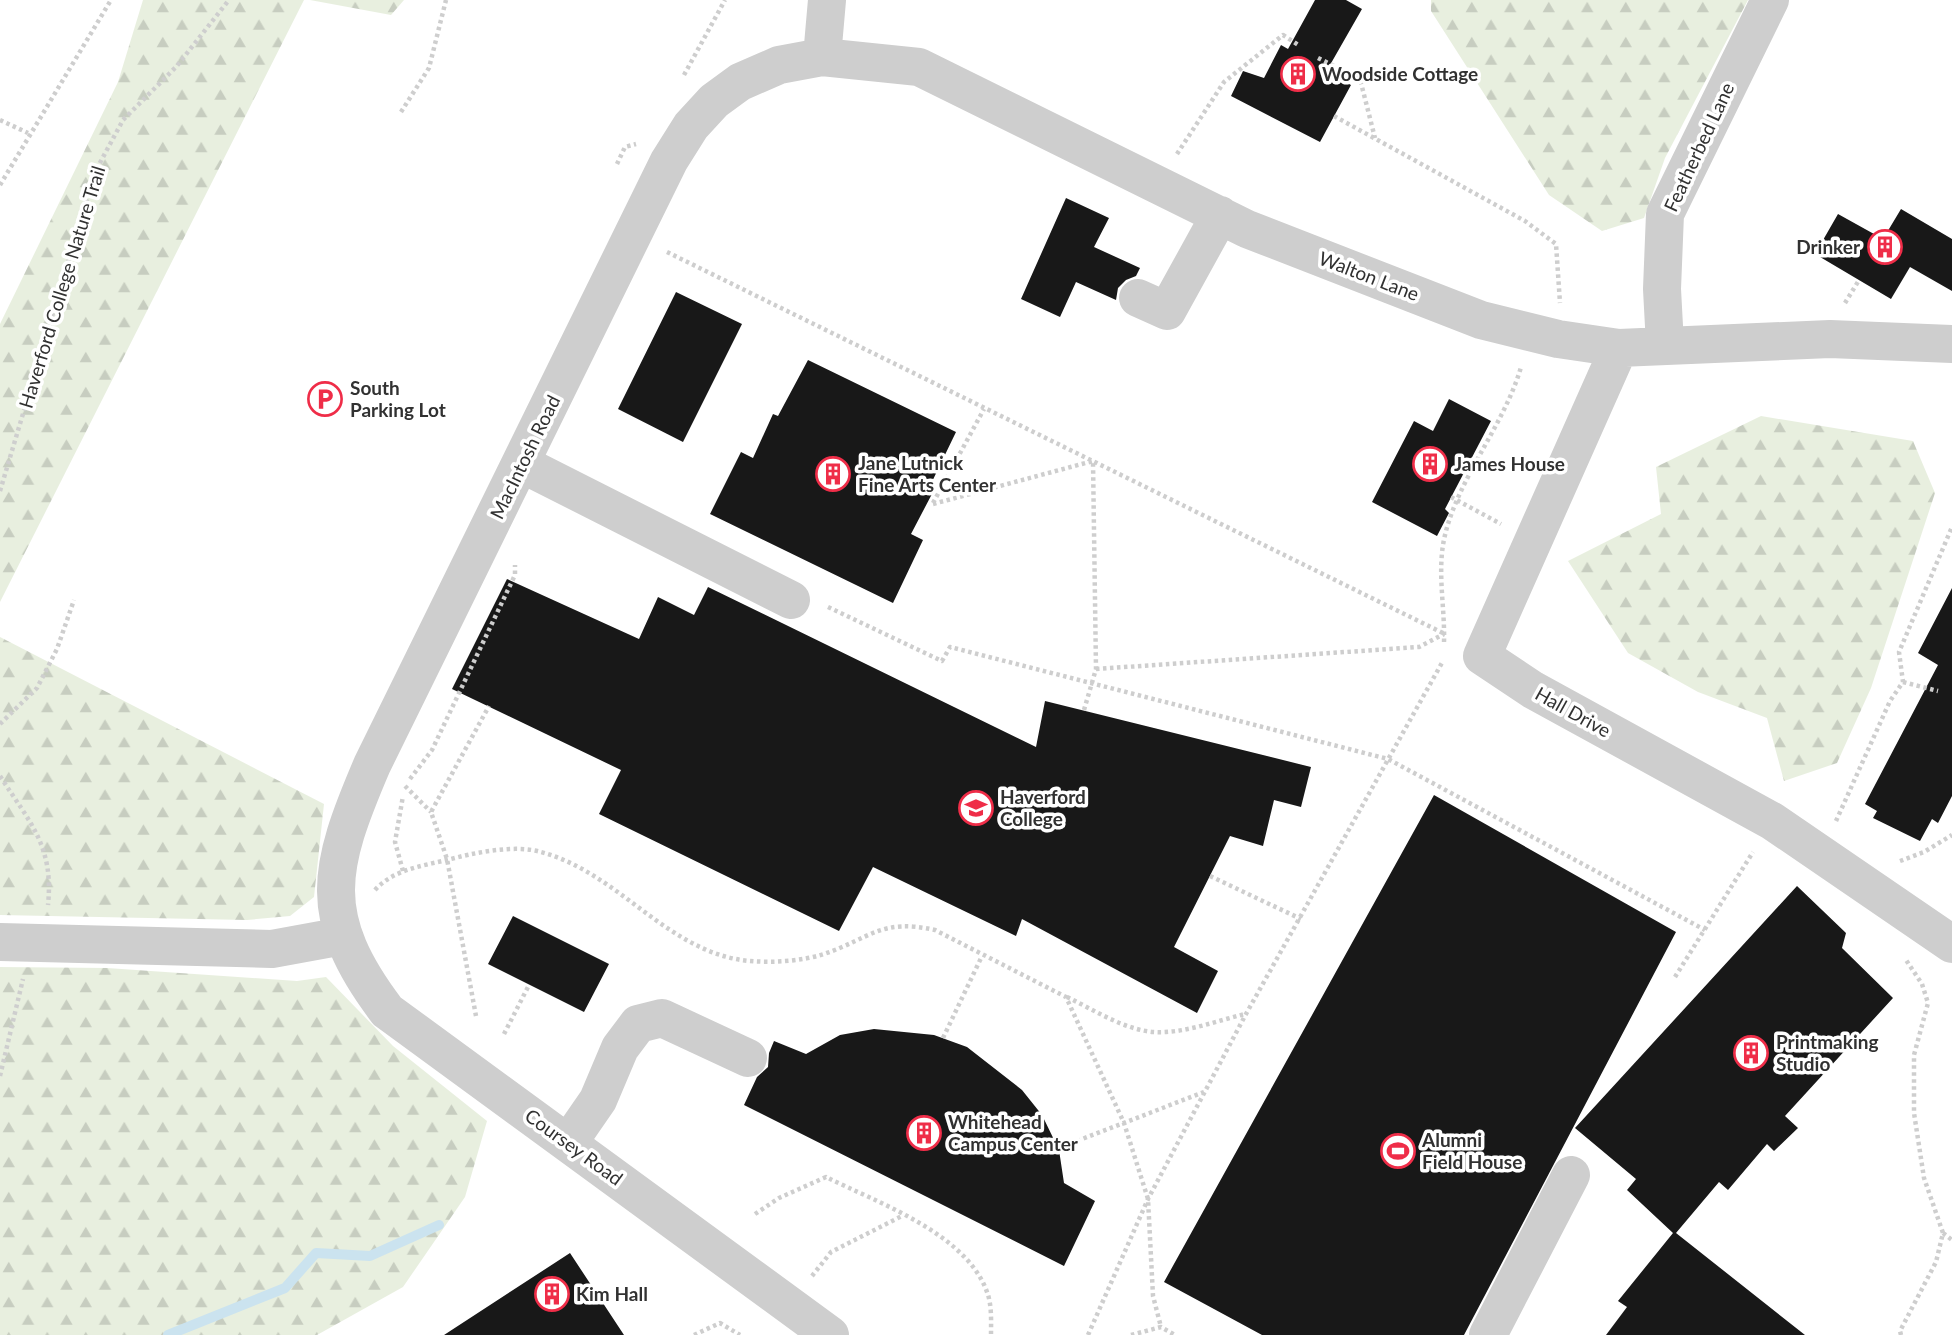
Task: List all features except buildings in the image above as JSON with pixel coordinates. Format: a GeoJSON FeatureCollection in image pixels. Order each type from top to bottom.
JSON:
{"type":"FeatureCollection","features":[{"type":"Feature","properties":{"kind":"street"},"geometry":{"type":"LineString","coordinates":[[822,57],[827,0]]}},
{"type":"Feature","properties":{"kind":"street","name":"Featherbed Lane"},"geometry":{"type":"LineString","coordinates":[[1665,345],[1662,289],[1665,214],[1770,0]]}},
{"type":"Feature","properties":{"kind":"street","name":"Walton Lane"},"geometry":{"type":"LineString","coordinates":[[822,57],[919,67],[1247,229],[1481,320],[1545,336],[1619,348],[1830,339],[1952,344]]}},
{"type":"Feature","properties":{"kind":"street","name":"MacIntosh Road"},"geometry":{"type":"LineString","coordinates":[[343,936],[334,881],[353,810],[372,765],[669,161],[691,126],[714,101],[740,82],[779,65],[822,57]]}},
{"type":"Feature","properties":{"kind":"street"},"geometry":{"type":"LineString","coordinates":[[1138,298],[1167,311],[1220,215]]}},
{"type":"Feature","properties":{"kind":"street"},"geometry":{"type":"LineString","coordinates":[[1482,656],[1619,348]]}},
{"type":"Feature","properties":{"kind":"street"},"geometry":{"type":"LineString","coordinates":[[522,464],[791,600]]}},
{"type":"Feature","properties":{"kind":"street","name":"Hall Drive"},"geometry":{"type":"LineString","coordinates":[[1482,656],[1533,690],[1772,821],[1952,944]]}},
{"type":"Feature","properties":{"kind":"street"},"geometry":{"type":"LineString","coordinates":[[0,942],[272,949],[343,936]]}},
{"type":"Feature","properties":{"kind":"street","name":"Coursey Road"},"geometry":{"type":"LineString","coordinates":[[343,936],[360,976],[387,1011],[830,1335]]}},
{"type":"Feature","properties":{"kind":"street"},"geometry":{"type":"LineString","coordinates":[[569,1142],[598,1100],[620,1048],[638,1024],[663,1018],[748,1058]]}},
{"type":"Feature","properties":{"kind":"street"},"geometry":{"type":"LineString","coordinates":[[1488,1335],[1571,1175]]}},
{"type":"Feature","properties":{"kind":"path"},"geometry":{"type":"LineString","coordinates":[[0,185],[28,133],[111,0]]}},
{"type":"Feature","properties":{"kind":"path","name":"Haverford College Nature Trail"},"geometry":{"type":"LineString","coordinates":[[0,491],[95,172],[124,120],[176,67],[229,0]]}},
{"type":"Feature","properties":{"kind":"path"},"geometry":{"type":"LineString","coordinates":[[401,112],[429,68],[446,0]]}},
{"type":"Feature","properties":{"kind":"path"},"geometry":{"type":"LineString","coordinates":[[1158,184],[1224,82],[1283,35],[1300,46]]}},
{"type":"Feature","properties":{"kind":"path"},"geometry":{"type":"LineString","coordinates":[[1318,58],[1360,79],[1375,139]]}},
{"type":"Feature","properties":{"kind":"path"},"geometry":{"type":"LineString","coordinates":[[1088,1335],[1148,1199],[1246,1014],[1444,660],[1441,574],[1443,542],[1458,501],[1545,336],[1561,285],[1556,244],[1525,221],[1335,116]]}},
{"type":"Feature","properties":{"kind":"path"},"geometry":{"type":"LineString","coordinates":[[0,120],[28,133]]}},
{"type":"Feature","properties":{"kind":"path"},"geometry":{"type":"LineString","coordinates":[[631,235],[1444,634],[1482,656]]}},
{"type":"Feature","properties":{"kind":"path"},"geometry":{"type":"LineString","coordinates":[[984,409],[933,504],[1093,461]]}},
{"type":"Feature","properties":{"kind":"path"},"geometry":{"type":"LineString","coordinates":[[1084,710],[1096,668],[1093,461]]}},
{"type":"Feature","properties":{"kind":"path"},"geometry":{"type":"LineString","coordinates":[[1451,497],[1532,542]]}},
{"type":"Feature","properties":{"kind":"path"},"geometry":{"type":"LineString","coordinates":[[1822,854],[1885,714],[1903,682],[1899,652],[1952,527]]}},
{"type":"Feature","properties":{"kind":"path"},"geometry":{"type":"LineString","coordinates":[[791,600],[806,597],[942,661],[950,647],[1388,759],[1704,930]]}},
{"type":"Feature","properties":{"kind":"path"},"geometry":{"type":"LineString","coordinates":[[0,724],[37,688],[57,649],[74,600]]}},
{"type":"Feature","properties":{"kind":"path"},"geometry":{"type":"LineString","coordinates":[[1096,668],[1419,647],[1444,634]]}},
{"type":"Feature","properties":{"kind":"path"},"geometry":{"type":"LineString","coordinates":[[1903,682],[1937,691]]}},
{"type":"Feature","properties":{"kind":"path"},"geometry":{"type":"LineString","coordinates":[[432,812],[489,706]]}},
{"type":"Feature","properties":{"kind":"path"},"geometry":{"type":"LineString","coordinates":[[396,781],[432,812],[447,859],[476,1016]]}},
{"type":"Feature","properties":{"kind":"path"},"geometry":{"type":"LineString","coordinates":[[1675,977],[1772,821]]}},
{"type":"Feature","properties":{"kind":"path"},"geometry":{"type":"LineString","coordinates":[[1857,877],[1924,852],[1952,835]]}},
{"type":"Feature","properties":{"kind":"path"},"geometry":{"type":"LineString","coordinates":[[371,898],[376,888],[403,870],[482,851],[539,851],[606,881],[687,942],[718,956],[752,961],[787,961],[824,954],[882,927],[912,925],[935,930],[982,956],[1126,1026],[1154,1032],[1177,1031],[1246,1014]]}},
{"type":"Feature","properties":{"kind":"path"},"geometry":{"type":"LineString","coordinates":[[1210,876],[1301,919]]}},
{"type":"Feature","properties":{"kind":"path"},"geometry":{"type":"LineString","coordinates":[[1899,950],[1922,984],[1928,1003],[1914,1055],[1914,1113],[1924,1178],[1943,1233],[1936,1262],[1900,1331],[1901,1335]]}},
{"type":"Feature","properties":{"kind":"path"},"geometry":{"type":"LineString","coordinates":[[943,1038],[982,956]]}},
{"type":"Feature","properties":{"kind":"path"},"geometry":{"type":"LineString","coordinates":[[504,1034],[529,985]]}},
{"type":"Feature","properties":{"kind":"path"},"geometry":{"type":"LineString","coordinates":[[1066,997],[1124,1123],[1148,1199],[1153,1296],[1161,1327]]}},
{"type":"Feature","properties":{"kind":"path"},"geometry":{"type":"LineString","coordinates":[[1077,1141],[1205,1092]]}},
{"type":"Feature","properties":{"kind":"path"},"geometry":{"type":"LineString","coordinates":[[755,1214],[779,1198],[826,1177],[941,1236],[978,1274],[987,1292],[991,1335]]}},
{"type":"Feature","properties":{"kind":"path"},"geometry":{"type":"LineString","coordinates":[[808,1281],[831,1252],[902,1216]]}},
{"type":"Feature","properties":{"kind":"path"},"geometry":{"type":"LineString","coordinates":[[1943,1233],[1952,1240]]}},
{"type":"Feature","properties":{"kind":"path"},"geometry":{"type":"LineString","coordinates":[[694,1335],[720,1323],[740,1335]]}},
{"type":"Feature","properties":{"kind":"path"},"geometry":{"type":"LineString","coordinates":[[1131,1335],[1161,1327],[1175,1335]]}},
{"type":"Feature","properties":{"kind":"green space"},"geometry":{"type":"Polygon","coordinates":[[[143,0],[304,0],[0,602],[0,324],[118,82],[143,0]]]}},
{"type":"Feature","properties":{"kind":"green space"},"geometry":{"type":"Polygon","coordinates":[[[310,0],[404,0],[391,15],[310,0]]]}},
{"type":"Feature","properties":{"kind":"green space"},"geometry":{"type":"Polygon","coordinates":[[[1431,0],[1748,0],[1665,158],[1644,218],[1602,231],[1549,195],[1431,11],[1431,0]]]}},
{"type":"Feature","properties":{"kind":"green space"},"geometry":{"type":"Polygon","coordinates":[[[1761,416],[1913,441],[1935,493],[1871,688],[1837,763],[1784,781],[1767,718],[1698,692],[1628,653],[1568,561],[1661,514],[1656,467],[1761,416]]]}},
{"type":"Feature","properties":{"kind":"green space"},"geometry":{"type":"Polygon","coordinates":[[[0,637],[324,804],[314,897],[290,916],[247,920],[0,915],[0,637]]]}},
{"type":"Feature","properties":{"kind":"green space"},"geometry":{"type":"Polygon","coordinates":[[[0,967],[107,968],[297,981],[326,977],[393,1046],[487,1121],[465,1197],[403,1287],[317,1335],[0,1335],[0,967]]]}},
{"type":"Feature","properties":{"kind":"waterway"},"geometry":{"type":"LineString","coordinates":[[168,1335],[285,1288],[316,1253],[370,1256],[439,1225]]}},
{"type":"Feature","properties":{"kind":"place","name":"Woodside Cottage"},"geometry":{"type":"Point","coordinates":[1298,74]}},
{"type":"Feature","properties":{"kind":"place","name":"Drinker"},"geometry":{"type":"Point","coordinates":[1885,247]}},
{"type":"Feature","properties":{"kind":"place","name":"South Parking Lot"},"geometry":{"type":"Point","coordinates":[325,399]}},
{"type":"Feature","properties":{"kind":"place","name":"James House"},"geometry":{"type":"Point","coordinates":[1430,464]}},
{"type":"Feature","properties":{"kind":"place","name":"Jane Lutnick Fine Arts Center"},"geometry":{"type":"Point","coordinates":[833,474]}},
{"type":"Feature","properties":{"kind":"place","name":"Haverford College"},"geometry":{"type":"Point","coordinates":[976,808]}},
{"type":"Feature","properties":{"kind":"place","name":"Printmaking Studio"},"geometry":{"type":"Point","coordinates":[1751,1053]}},
{"type":"Feature","properties":{"kind":"place","name":"Whitehead Campus Center"},"geometry":{"type":"Point","coordinates":[924,1133]}},
{"type":"Feature","properties":{"kind":"place","name":"Alumni Field House"},"geometry":{"type":"Point","coordinates":[1398,1151]}},
{"type":"Feature","properties":{"kind":"place","name":"Kim Hall"},"geometry":{"type":"Point","coordinates":[552,1294]}}]}
